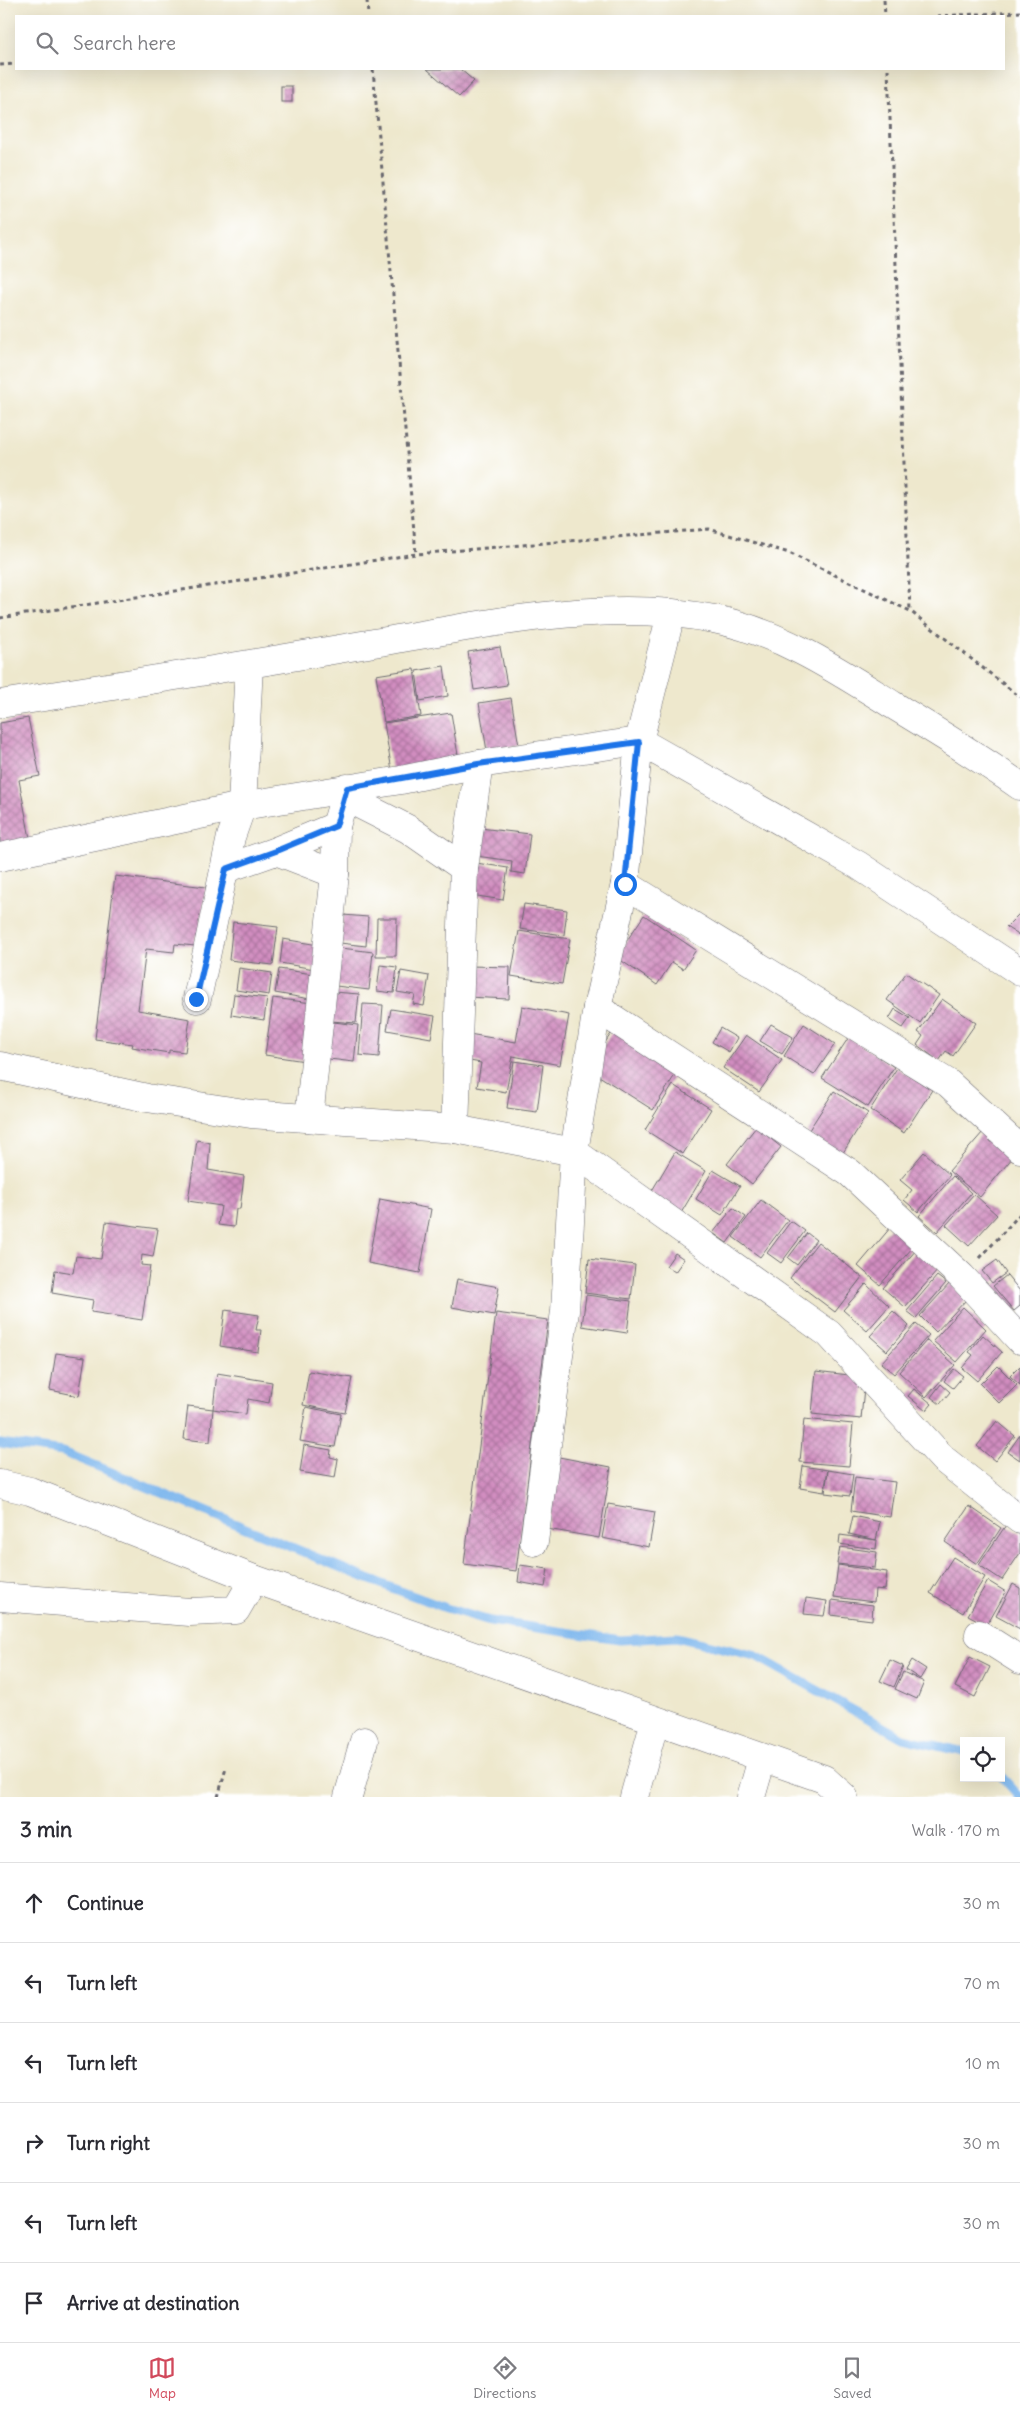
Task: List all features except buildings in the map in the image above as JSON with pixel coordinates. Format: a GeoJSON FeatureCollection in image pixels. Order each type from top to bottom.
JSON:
{"type":"FeatureCollection","features":[{"type":"Feature","properties":{"kind":"street"},"geometry":{"type":"LineString","coordinates":[[0,704],[515,620],[614,612],[672,614],[714,619],[763,633],[800,650],[981,759],[1020,786]]}},
{"type":"Feature","properties":{"kind":"street"},"geometry":{"type":"LineString","coordinates":[[534,1542],[565,1312],[574,1152],[598,1008],[625,884],[639,742],[672,614]]}},
{"type":"Feature","properties":{"kind":"street"},"geometry":{"type":"LineString","coordinates":[[196,999],[226,869],[231,837],[242,806],[249,664]]}},
{"type":"Feature","properties":{"kind":"street"},"geometry":{"type":"LineString","coordinates":[[0,856],[242,806],[346,792],[478,764],[639,742],[858,865],[1020,972]]}},
{"type":"Feature","properties":{"kind":"street"},"geometry":{"type":"LineString","coordinates":[[455,1129],[464,868],[478,764]]}},
{"type":"Feature","properties":{"kind":"street"},"geometry":{"type":"LineString","coordinates":[[309,1118],[334,874],[336,826],[346,792]]}},
{"type":"Feature","properties":{"kind":"street"},"geometry":{"type":"LineString","coordinates":[[346,792],[408,829],[464,868]]}},
{"type":"Feature","properties":{"kind":"street"},"geometry":{"type":"LineString","coordinates":[[226,869],[336,826]]}},
{"type":"Feature","properties":{"kind":"street"},"geometry":{"type":"LineString","coordinates":[[276,851],[334,874]]}},
{"type":"Feature","properties":{"kind":"street"},"geometry":{"type":"LineString","coordinates":[[625,884],[948,1083],[1020,1149]]}},
{"type":"Feature","properties":{"kind":"street"},"geometry":{"type":"LineString","coordinates":[[598,1008],[850,1173],[962,1278],[1020,1340]]}},
{"type":"Feature","properties":{"kind":"street"},"geometry":{"type":"LineString","coordinates":[[0,1066],[147,1098],[251,1114],[455,1129],[574,1152],[829,1334],[943,1459],[1020,1520]]}},
{"type":"Feature","properties":{"kind":"street"},"geometry":{"type":"LineString","coordinates":[[0,1484],[30,1491],[254,1580],[762,1759],[824,1779],[844,1797]]}},
{"type":"Feature","properties":{"kind":"street"},"geometry":{"type":"LineString","coordinates":[[0,1597],[190,1612],[236,1610],[254,1580]]}},
{"type":"Feature","properties":{"kind":"street"},"geometry":{"type":"LineString","coordinates":[[979,1634],[1020,1660]]}},
{"type":"Feature","properties":{"kind":"street"},"geometry":{"type":"LineString","coordinates":[[634,1797],[655,1721]]}},
{"type":"Feature","properties":{"kind":"street"},"geometry":{"type":"LineString","coordinates":[[348,1797],[364,1741]]}},
{"type":"Feature","properties":{"kind":"street"},"geometry":{"type":"LineString","coordinates":[[751,1797],[762,1759]]}},
{"type":"Feature","properties":{"kind":"path"},"geometry":{"type":"LineString","coordinates":[[367,0],[368,15]]}},
{"type":"Feature","properties":{"kind":"path"},"geometry":{"type":"LineString","coordinates":[[884,0],[886,15]]}},
{"type":"Feature","properties":{"kind":"path"},"geometry":{"type":"LineString","coordinates":[[958,15],[1020,12]]}},
{"type":"Feature","properties":{"kind":"path"},"geometry":{"type":"LineString","coordinates":[[0,65],[15,64]]}},
{"type":"Feature","properties":{"kind":"path"},"geometry":{"type":"LineString","coordinates":[[372,70],[416,554]]}},
{"type":"Feature","properties":{"kind":"path"},"geometry":{"type":"LineString","coordinates":[[888,70],[910,611]]}},
{"type":"Feature","properties":{"kind":"path"},"geometry":{"type":"LineString","coordinates":[[0,618],[416,554],[709,529],[788,553],[910,611],[1020,698]]}},
{"type":"Feature","properties":{"kind":"path"},"geometry":{"type":"LineString","coordinates":[[962,1278],[1020,1214]]}},
{"type":"Feature","properties":{"kind":"path"},"geometry":{"type":"LineString","coordinates":[[218,1797],[226,1768]]}},
{"type":"Feature","properties":{"kind":"waterway"},"geometry":{"type":"LineString","coordinates":[[0,1443],[63,1452],[368,1579],[446,1608],[490,1621],[620,1640],[677,1637],[756,1656],[903,1738],[960,1751]]}},
{"type":"Feature","properties":{"kind":"waterway"},"geometry":{"type":"LineString","coordinates":[[1005,1780],[1020,1797]]}},
{"type":"Feature","properties":{"kind":"route"},"geometry":{"type":"LineString","coordinates":[[196,999],[226,869],[336,826],[347,788],[401,780],[478,764],[639,742],[625,884]]}}]}
